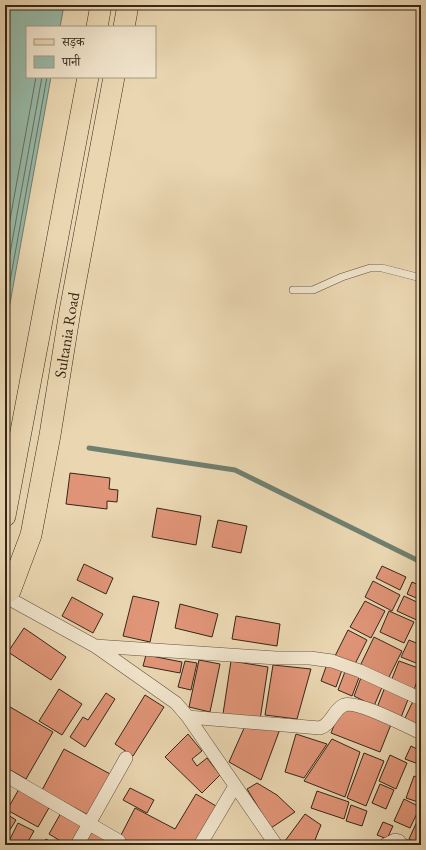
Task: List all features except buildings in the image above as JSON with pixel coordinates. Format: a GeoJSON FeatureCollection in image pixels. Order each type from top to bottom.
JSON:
{"type":"FeatureCollection","features":[{"type":"Feature","properties":{"kind":"main road"},"geometry":{"type":"LineString","coordinates":[[97,26],[101,5]]}},
{"type":"Feature","properties":{"kind":"main road"},"geometry":{"type":"LineString","coordinates":[[124,26],[128,5]]}},
{"type":"Feature","properties":{"kind":"main road","name":"Sultania Road"},"geometry":{"type":"LineString","coordinates":[[5,516],[88,78]]}},
{"type":"Feature","properties":{"kind":"main road","name":"Sultania Road"},"geometry":{"type":"LineString","coordinates":[[7,593],[31,535],[50,435],[70,311],[114,78]]}},
{"type":"Feature","properties":{"kind":"street"},"geometry":{"type":"LineString","coordinates":[[7,593],[95,646],[176,704],[188,717],[276,845]]}},
{"type":"Feature","properties":{"kind":"street"},"geometry":{"type":"LineString","coordinates":[[95,646],[276,658],[310,658],[332,661],[360,671],[421,699]]}},
{"type":"Feature","properties":{"kind":"street"},"geometry":{"type":"LineString","coordinates":[[188,717],[320,728],[329,723],[339,708],[349,704],[360,706],[421,733]]}},
{"type":"Feature","properties":{"kind":"street"},"geometry":{"type":"LineString","coordinates":[[77,845],[126,758]]}},
{"type":"Feature","properties":{"kind":"street"},"geometry":{"type":"LineString","coordinates":[[5,775],[119,841],[117,845]]}},
{"type":"Feature","properties":{"kind":"street"},"geometry":{"type":"LineString","coordinates":[[200,845],[235,786]]}},
{"type":"Feature","properties":{"kind":"street"},"geometry":{"type":"LineString","coordinates":[[385,845],[395,840],[400,841]]}},
{"type":"Feature","properties":{"kind":"lane"},"geometry":{"type":"LineString","coordinates":[[294,290],[313,290],[370,268],[382,268],[421,278]]}},
{"type":"Feature","properties":{"kind":"lane"},"geometry":{"type":"LineString","coordinates":[[400,841],[413,845]]}},
{"type":"Feature","properties":{"kind":"water"},"geometry":{"type":"Polygon","coordinates":[[[5,5],[64,5],[60,26],[26,26],[26,78],[51,78],[5,331],[5,5]]]}},
{"type":"Feature","properties":{"kind":"waterway"},"geometry":{"type":"LineString","coordinates":[[89,448],[235,470],[421,562]]}}]}
